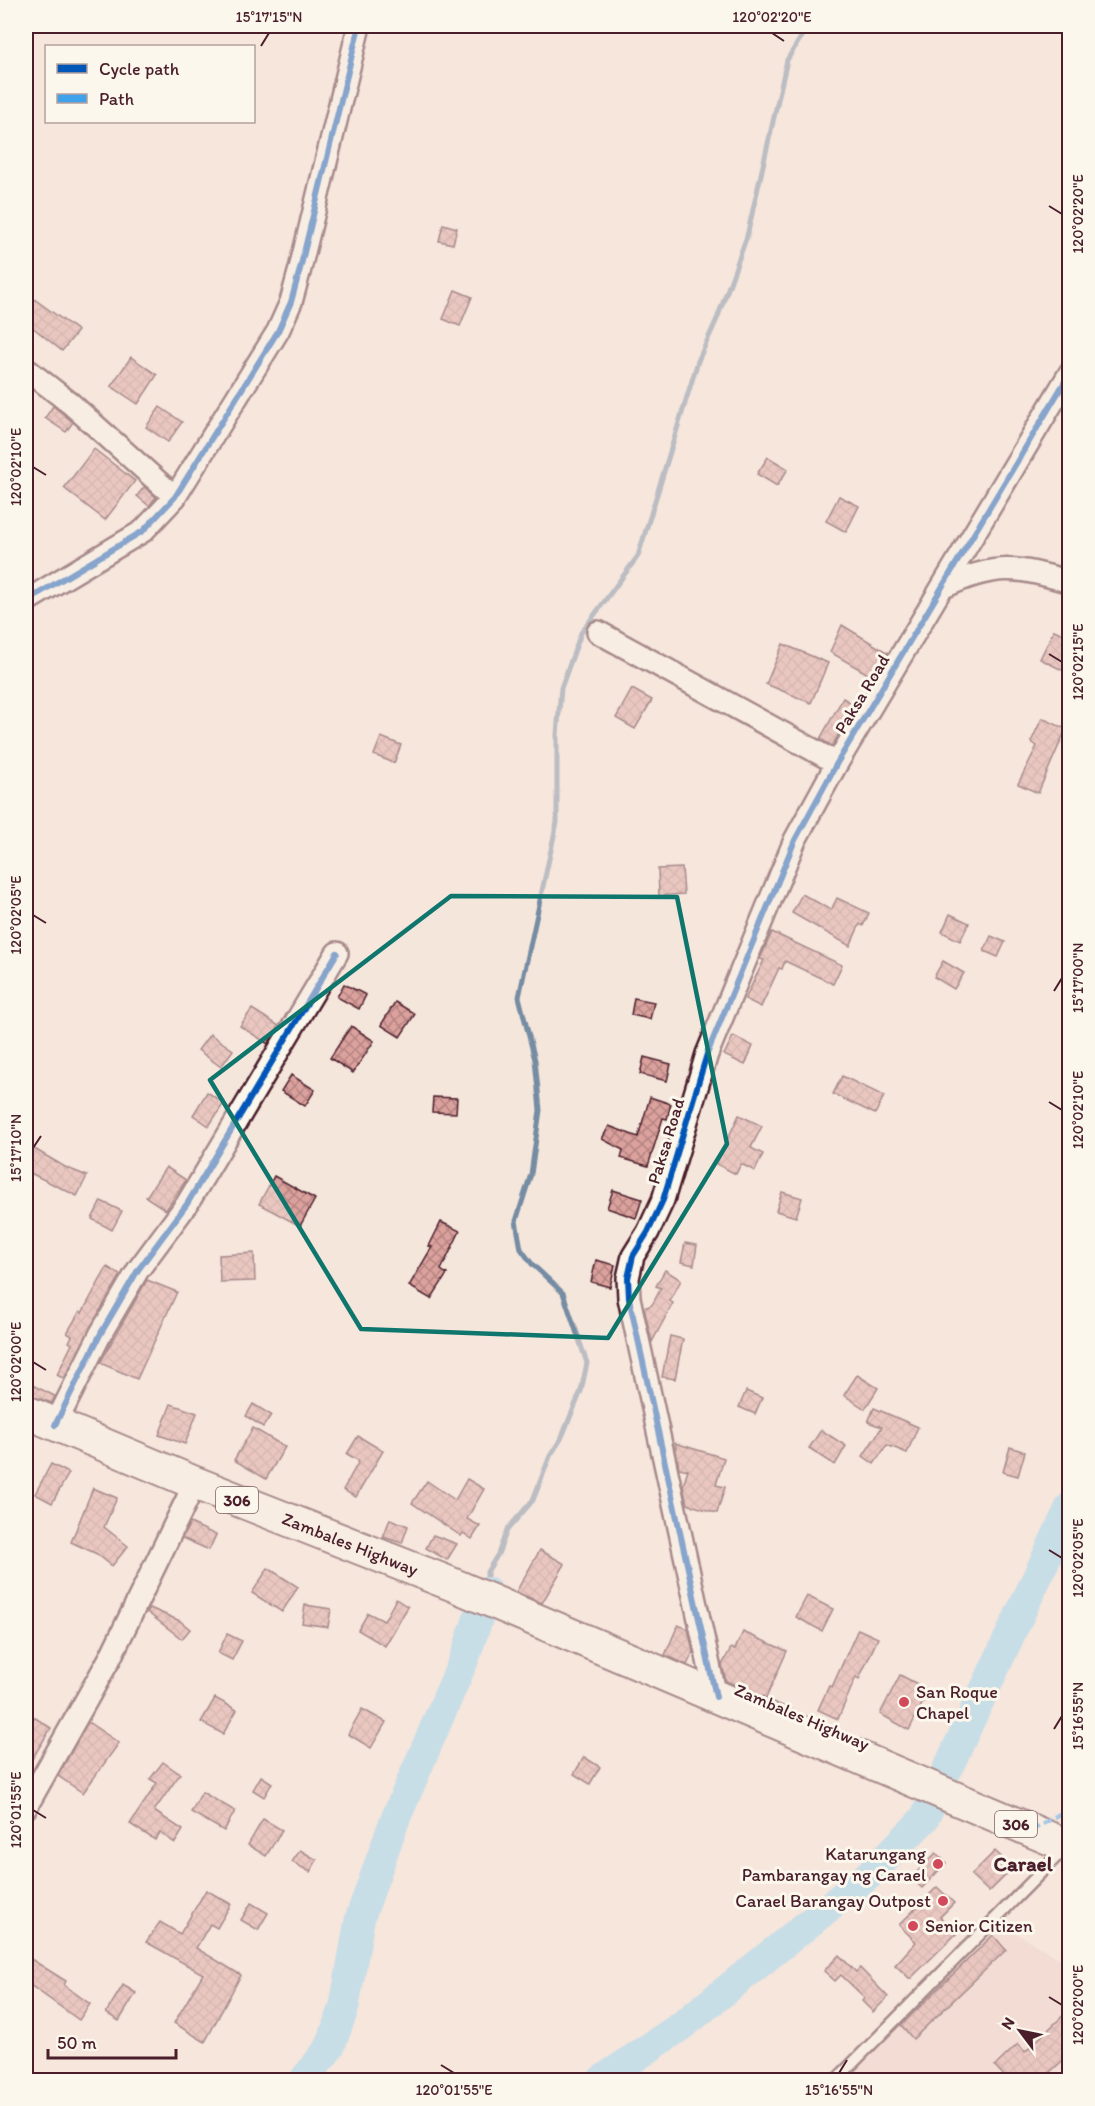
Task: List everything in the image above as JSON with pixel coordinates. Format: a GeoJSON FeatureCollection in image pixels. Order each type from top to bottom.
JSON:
{"type":"FeatureCollection","features":[{"type":"Feature","properties":{"kind":"main road","name":"Zambales Highway"},"geometry":{"type":"LineString","coordinates":[[26,1412],[195,1483],[449,1583],[1068,1847]]}},
{"type":"Feature","properties":{"kind":"street"},"geometry":{"type":"LineString","coordinates":[[26,601],[143,531],[175,496],[278,331],[291,302],[359,26]]}},
{"type":"Feature","properties":{"kind":"street"},"geometry":{"type":"LineString","coordinates":[[26,369],[70,403],[175,496]]}},
{"type":"Feature","properties":{"kind":"street","name":"Paksa Road"},"geometry":{"type":"LineString","coordinates":[[716,1697],[635,1324],[628,1278],[633,1256],[648,1232],[663,1200],[707,1054],[795,840],[837,763],[1070,373]]}},
{"type":"Feature","properties":{"kind":"street"},"geometry":{"type":"LineString","coordinates":[[944,587],[976,572],[1005,569],[1044,574],[1070,582]]}},
{"type":"Feature","properties":{"kind":"street"},"geometry":{"type":"LineString","coordinates":[[598,632],[837,763]]}},
{"type":"Feature","properties":{"kind":"street"},"geometry":{"type":"LineString","coordinates":[[55,1425],[101,1333],[138,1270],[187,1204],[337,953]]}},
{"type":"Feature","properties":{"kind":"street"},"geometry":{"type":"LineString","coordinates":[[26,1806],[110,1658],[195,1483]]}},
{"type":"Feature","properties":{"kind":"lane"},"geometry":{"type":"LineString","coordinates":[[836,2080],[1068,1847]]}},
{"type":"Feature","properties":{"kind":"highlighted area"},"geometry":{"type":"Polygon","coordinates":[[[451,896],[677,897],[727,1144],[608,1338],[361,1329],[210,1080],[451,896]]]}},
{"type":"Feature","properties":{"kind":"shaded area"},"geometry":{"type":"Polygon","coordinates":[[[1000,1924],[1069,1964],[1069,2064],[1053,2080],[840,2080],[1000,1924]]]}},
{"type":"Feature","properties":{"kind":"building"},"geometry":{"type":"Polygon","coordinates":[[[443,224],[457,228],[453,244],[439,241],[443,224]]]}},
{"type":"Feature","properties":{"kind":"building"},"geometry":{"type":"Polygon","coordinates":[[[455,290],[472,297],[460,326],[443,319],[455,290]]]}},
{"type":"Feature","properties":{"kind":"building"},"geometry":{"type":"Polygon","coordinates":[[[26,293],[78,331],[62,351],[26,322],[26,293]]]}},
{"type":"Feature","properties":{"kind":"building"},"geometry":{"type":"Polygon","coordinates":[[[131,357],[157,375],[138,404],[111,386],[131,357]]]}},
{"type":"Feature","properties":{"kind":"building"},"geometry":{"type":"Polygon","coordinates":[[[53,406],[73,422],[66,432],[45,418],[53,406]]]}},
{"type":"Feature","properties":{"kind":"building"},"geometry":{"type":"Polygon","coordinates":[[[160,407],[182,422],[168,442],[146,427],[160,407]]]}},
{"type":"Feature","properties":{"kind":"building"},"geometry":{"type":"Polygon","coordinates":[[[94,449],[135,481],[105,520],[64,488],[94,449]]]}},
{"type":"Feature","properties":{"kind":"building"},"geometry":{"type":"Polygon","coordinates":[[[768,457],[788,469],[777,486],[757,474],[768,457]]]}},
{"type":"Feature","properties":{"kind":"building"},"geometry":{"type":"Polygon","coordinates":[[[144,487],[156,497],[149,506],[137,496],[144,487]]]}},
{"type":"Feature","properties":{"kind":"building"},"geometry":{"type":"Polygon","coordinates":[[[839,496],[859,506],[846,532],[826,521],[839,496]]]}},
{"type":"Feature","properties":{"kind":"building"},"geometry":{"type":"Polygon","coordinates":[[[842,625],[888,653],[873,677],[830,652],[842,625]]]}},
{"type":"Feature","properties":{"kind":"building"},"geometry":{"type":"Polygon","coordinates":[[[1054,630],[1070,637],[1070,674],[1040,659],[1054,630]]]}},
{"type":"Feature","properties":{"kind":"building"},"geometry":{"type":"Polygon","coordinates":[[[783,644],[828,663],[811,703],[766,684],[783,644]]]}},
{"type":"Feature","properties":{"kind":"building"},"geometry":{"type":"Polygon","coordinates":[[[632,689],[652,700],[635,729],[616,718],[632,689]]]}},
{"type":"Feature","properties":{"kind":"building"},"geometry":{"type":"Polygon","coordinates":[[[843,698],[856,706],[832,746],[820,739],[843,698]]]}},
{"type":"Feature","properties":{"kind":"building"},"geometry":{"type":"Polygon","coordinates":[[[1042,718],[1066,729],[1038,793],[1018,784],[1037,746],[1031,742],[1042,718]]]}},
{"type":"Feature","properties":{"kind":"building"},"geometry":{"type":"Polygon","coordinates":[[[381,737],[401,745],[394,763],[374,755],[381,737]]]}},
{"type":"Feature","properties":{"kind":"building"},"geometry":{"type":"Polygon","coordinates":[[[682,868],[684,894],[659,896],[658,869],[682,868]]]}},
{"type":"Feature","properties":{"kind":"building"},"geometry":{"type":"Polygon","coordinates":[[[802,894],[831,910],[837,898],[869,913],[863,926],[860,924],[850,946],[792,913],[802,894]]]}},
{"type":"Feature","properties":{"kind":"building"},"geometry":{"type":"Polygon","coordinates":[[[950,914],[969,923],[960,941],[942,932],[950,914]]]}},
{"type":"Feature","properties":{"kind":"building"},"geometry":{"type":"Polygon","coordinates":[[[772,932],[842,965],[833,984],[785,961],[782,969],[779,968],[761,1007],[745,999],[764,960],[760,959],[772,932]]]}},
{"type":"Feature","properties":{"kind":"building"},"geometry":{"type":"Polygon","coordinates":[[[991,936],[1005,942],[998,957],[984,951],[991,936]]]}},
{"type":"Feature","properties":{"kind":"building"},"geometry":{"type":"Polygon","coordinates":[[[943,961],[964,973],[954,989],[934,977],[943,961]]]}},
{"type":"Feature","properties":{"kind":"building"},"geometry":{"type":"Polygon","coordinates":[[[344,984],[366,995],[359,1009],[337,997],[344,984]]]}},
{"type":"Feature","properties":{"kind":"building"},"geometry":{"type":"Polygon","coordinates":[[[634,998],[654,1002],[650,1019],[631,1015],[634,998]]]}},
{"type":"Feature","properties":{"kind":"building"},"geometry":{"type":"Polygon","coordinates":[[[395,1002],[415,1014],[400,1037],[381,1025],[395,1002]]]}},
{"type":"Feature","properties":{"kind":"building"},"geometry":{"type":"Polygon","coordinates":[[[252,1009],[279,1026],[268,1044],[240,1026],[252,1009]]]}},
{"type":"Feature","properties":{"kind":"building"},"geometry":{"type":"Polygon","coordinates":[[[351,1026],[374,1041],[353,1073],[330,1058],[351,1026]]]}},
{"type":"Feature","properties":{"kind":"building"},"geometry":{"type":"Polygon","coordinates":[[[210,1034],[233,1050],[221,1067],[198,1050],[210,1034]]]}},
{"type":"Feature","properties":{"kind":"building"},"geometry":{"type":"Polygon","coordinates":[[[733,1036],[753,1046],[745,1065],[724,1055],[733,1036]]]}},
{"type":"Feature","properties":{"kind":"building"},"geometry":{"type":"Polygon","coordinates":[[[644,1057],[671,1064],[667,1081],[640,1074],[644,1057]]]}},
{"type":"Feature","properties":{"kind":"building"},"geometry":{"type":"Polygon","coordinates":[[[291,1075],[315,1090],[305,1106],[281,1091],[291,1075]]]}},
{"type":"Feature","properties":{"kind":"building"},"geometry":{"type":"Polygon","coordinates":[[[842,1076],[884,1096],[875,1114],[833,1094],[842,1076]]]}},
{"type":"Feature","properties":{"kind":"building"},"geometry":{"type":"Polygon","coordinates":[[[207,1092],[224,1103],[209,1126],[193,1115],[207,1092]]]}},
{"type":"Feature","properties":{"kind":"building"},"geometry":{"type":"Polygon","coordinates":[[[433,1097],[457,1098],[456,1113],[432,1112],[433,1097]]]}},
{"type":"Feature","properties":{"kind":"building"},"geometry":{"type":"Polygon","coordinates":[[[650,1097],[671,1104],[667,1119],[663,1118],[648,1166],[621,1158],[623,1150],[602,1139],[609,1126],[638,1137],[650,1097]]]}},
{"type":"Feature","properties":{"kind":"building"},"geometry":{"type":"Polygon","coordinates":[[[739,1115],[762,1126],[751,1148],[763,1154],[755,1171],[741,1164],[736,1174],[716,1164],[739,1115]]]}},
{"type":"Feature","properties":{"kind":"building"},"geometry":{"type":"Polygon","coordinates":[[[26,1144],[65,1167],[87,1176],[77,1196],[26,1171],[26,1144]]]}},
{"type":"Feature","properties":{"kind":"building"},"geometry":{"type":"Polygon","coordinates":[[[166,1167],[186,1180],[166,1210],[146,1197],[166,1167]]]}},
{"type":"Feature","properties":{"kind":"building"},"geometry":{"type":"Polygon","coordinates":[[[274,1176],[315,1199],[300,1226],[259,1204],[274,1176]]]}},
{"type":"Feature","properties":{"kind":"building"},"geometry":{"type":"Polygon","coordinates":[[[613,1190],[642,1199],[636,1218],[607,1208],[613,1190]]]}},
{"type":"Feature","properties":{"kind":"building"},"geometry":{"type":"Polygon","coordinates":[[[782,1192],[802,1198],[796,1217],[776,1211],[782,1192]]]}},
{"type":"Feature","properties":{"kind":"building"},"geometry":{"type":"Polygon","coordinates":[[[101,1201],[122,1211],[112,1230],[92,1219],[101,1201]]]}},
{"type":"Feature","properties":{"kind":"building"},"geometry":{"type":"Polygon","coordinates":[[[441,1222],[460,1231],[441,1270],[447,1274],[431,1299],[409,1286],[432,1247],[429,1246],[441,1222]]]}},
{"type":"Feature","properties":{"kind":"building"},"geometry":{"type":"Polygon","coordinates":[[[685,1243],[697,1245],[694,1265],[681,1262],[685,1243]]]}},
{"type":"Feature","properties":{"kind":"building"},"geometry":{"type":"Polygon","coordinates":[[[254,1253],[255,1281],[220,1282],[219,1255],[254,1253]]]}},
{"type":"Feature","properties":{"kind":"building"},"geometry":{"type":"Polygon","coordinates":[[[596,1260],[615,1265],[610,1287],[591,1282],[596,1260]]]}},
{"type":"Feature","properties":{"kind":"building"},"geometry":{"type":"Polygon","coordinates":[[[107,1267],[121,1275],[64,1379],[57,1375],[72,1344],[69,1342],[72,1336],[67,1333],[80,1311],[82,1313],[107,1267]]]}},
{"type":"Feature","properties":{"kind":"building"},"geometry":{"type":"Polygon","coordinates":[[[665,1270],[681,1280],[670,1301],[673,1303],[652,1342],[644,1308],[652,1305],[661,1288],[656,1286],[665,1270]]]}},
{"type":"Feature","properties":{"kind":"building"},"geometry":{"type":"Polygon","coordinates":[[[147,1280],[177,1292],[137,1379],[100,1363],[147,1280]]]}},
{"type":"Feature","properties":{"kind":"building"},"geometry":{"type":"Polygon","coordinates":[[[670,1336],[683,1339],[675,1379],[662,1377],[670,1336]]]}},
{"type":"Feature","properties":{"kind":"building"},"geometry":{"type":"Polygon","coordinates":[[[857,1375],[878,1388],[865,1409],[844,1395],[857,1375]]]}},
{"type":"Feature","properties":{"kind":"building"},"geometry":{"type":"Polygon","coordinates":[[[26,1382],[55,1396],[52,1403],[26,1394],[26,1382]]]}},
{"type":"Feature","properties":{"kind":"building"},"geometry":{"type":"Polygon","coordinates":[[[746,1391],[762,1398],[755,1414],[739,1407],[746,1391]]]}},
{"type":"Feature","properties":{"kind":"building"},"geometry":{"type":"Polygon","coordinates":[[[171,1404],[197,1413],[185,1444],[159,1435],[171,1404]]]}},
{"type":"Feature","properties":{"kind":"building"},"geometry":{"type":"Polygon","coordinates":[[[253,1404],[271,1415],[263,1427],[246,1416],[253,1404]]]}},
{"type":"Feature","properties":{"kind":"building"},"geometry":{"type":"Polygon","coordinates":[[[874,1408],[918,1427],[907,1453],[887,1445],[874,1464],[863,1456],[882,1427],[868,1422],[874,1408]]]}},
{"type":"Feature","properties":{"kind":"building"},"geometry":{"type":"Polygon","coordinates":[[[253,1428],[285,1447],[266,1479],[234,1460],[253,1428]]]}},
{"type":"Feature","properties":{"kind":"building"},"geometry":{"type":"Polygon","coordinates":[[[821,1430],[846,1446],[835,1465],[809,1448],[821,1430]]]}},
{"type":"Feature","properties":{"kind":"building"},"geometry":{"type":"Polygon","coordinates":[[[358,1436],[383,1451],[356,1497],[343,1490],[359,1461],[347,1454],[358,1436]]]}},
{"type":"Feature","properties":{"kind":"building"},"geometry":{"type":"Polygon","coordinates":[[[675,1443],[724,1458],[716,1485],[725,1487],[717,1513],[687,1504],[683,1486],[688,1470],[679,1468],[675,1443]]]}},
{"type":"Feature","properties":{"kind":"building"},"geometry":{"type":"Polygon","coordinates":[[[1010,1447],[1025,1452],[1018,1476],[1003,1472],[1010,1447]]]}},
{"type":"Feature","properties":{"kind":"building"},"geometry":{"type":"Polygon","coordinates":[[[51,1464],[69,1473],[52,1503],[35,1494],[51,1464]]]}},
{"type":"Feature","properties":{"kind":"building"},"geometry":{"type":"Polygon","coordinates":[[[467,1479],[484,1489],[467,1519],[480,1526],[472,1539],[463,1533],[461,1536],[412,1503],[427,1481],[455,1500],[467,1479]]]}},
{"type":"Feature","properties":{"kind":"building"},"geometry":{"type":"Polygon","coordinates":[[[93,1488],[117,1498],[104,1527],[128,1546],[112,1566],[97,1554],[71,1542],[93,1488]]]}},
{"type":"Feature","properties":{"kind":"building"},"geometry":{"type":"Polygon","coordinates":[[[390,1519],[408,1526],[402,1543],[383,1537],[390,1519]]]}},
{"type":"Feature","properties":{"kind":"building"},"geometry":{"type":"Polygon","coordinates":[[[190,1523],[216,1535],[209,1550],[182,1538],[190,1523]]]}},
{"type":"Feature","properties":{"kind":"building"},"geometry":{"type":"Polygon","coordinates":[[[433,1535],[457,1544],[447,1560],[426,1548],[433,1535]]]}},
{"type":"Feature","properties":{"kind":"building"},"geometry":{"type":"Polygon","coordinates":[[[540,1550],[565,1564],[542,1603],[516,1592],[540,1550]]]}},
{"type":"Feature","properties":{"kind":"building"},"geometry":{"type":"Polygon","coordinates":[[[268,1568],[298,1587],[282,1612],[252,1593],[268,1568]]]}},
{"type":"Feature","properties":{"kind":"building"},"geometry":{"type":"Polygon","coordinates":[[[807,1596],[833,1609],[822,1631],[796,1617],[807,1596]]]}},
{"type":"Feature","properties":{"kind":"building"},"geometry":{"type":"Polygon","coordinates":[[[396,1599],[408,1607],[385,1646],[358,1630],[368,1613],[384,1621],[396,1599]]]}},
{"type":"Feature","properties":{"kind":"building"},"geometry":{"type":"Polygon","coordinates":[[[305,1605],[331,1609],[328,1627],[302,1623],[305,1605]]]}},
{"type":"Feature","properties":{"kind":"building"},"geometry":{"type":"Polygon","coordinates":[[[150,1608],[180,1621],[190,1629],[182,1639],[147,1612],[150,1608]]]}},
{"type":"Feature","properties":{"kind":"building"},"geometry":{"type":"Polygon","coordinates":[[[678,1625],[688,1629],[693,1652],[687,1665],[665,1655],[678,1625]]]}},
{"type":"Feature","properties":{"kind":"building"},"geometry":{"type":"Polygon","coordinates":[[[858,1629],[878,1638],[859,1679],[856,1677],[838,1719],[818,1710],[829,1686],[832,1687],[858,1629]]]}},
{"type":"Feature","properties":{"kind":"building"},"geometry":{"type":"Polygon","coordinates":[[[743,1632],[787,1651],[766,1698],[726,1681],[722,1665],[731,1648],[735,1649],[743,1632]]]}},
{"type":"Feature","properties":{"kind":"building"},"geometry":{"type":"Polygon","coordinates":[[[227,1634],[242,1641],[232,1660],[218,1653],[227,1634]]]}},
{"type":"Feature","properties":{"kind":"building","name":"San Roque Chapel"},"geometry":{"type":"Polygon","coordinates":[[[900,1675],[929,1690],[909,1730],[880,1714],[900,1675]]]}},
{"type":"Feature","properties":{"kind":"building"},"geometry":{"type":"Polygon","coordinates":[[[215,1698],[237,1710],[223,1734],[201,1722],[215,1698]]]}},
{"type":"Feature","properties":{"kind":"building"},"geometry":{"type":"Polygon","coordinates":[[[362,1709],[386,1722],[371,1748],[348,1734],[362,1709]]]}},
{"type":"Feature","properties":{"kind":"building"},"geometry":{"type":"Polygon","coordinates":[[[26,1712],[51,1728],[26,1769],[26,1712]]]}},
{"type":"Feature","properties":{"kind":"building"},"geometry":{"type":"Polygon","coordinates":[[[88,1722],[119,1743],[83,1793],[58,1776],[88,1722]]]}},
{"type":"Feature","properties":{"kind":"building"},"geometry":{"type":"Polygon","coordinates":[[[584,1757],[600,1767],[590,1784],[574,1774],[584,1757]]]}},
{"type":"Feature","properties":{"kind":"building"},"geometry":{"type":"Polygon","coordinates":[[[163,1762],[180,1774],[154,1811],[183,1830],[175,1843],[160,1833],[155,1840],[130,1824],[157,1783],[150,1779],[163,1762]]]}},
{"type":"Feature","properties":{"kind":"building"},"geometry":{"type":"Polygon","coordinates":[[[261,1776],[272,1783],[264,1797],[253,1790],[261,1776]]]}},
{"type":"Feature","properties":{"kind":"building"},"geometry":{"type":"Polygon","coordinates":[[[202,1792],[235,1811],[224,1831],[191,1812],[202,1792]]]}},
{"type":"Feature","properties":{"kind":"building"},"geometry":{"type":"Polygon","coordinates":[[[263,1819],[282,1830],[266,1856],[248,1845],[263,1819]]]}},
{"type":"Feature","properties":{"kind":"building"},"geometry":{"type":"Polygon","coordinates":[[[300,1850],[317,1860],[310,1872],[292,1862],[300,1850]]]}},
{"type":"Feature","properties":{"kind":"building"},"geometry":{"type":"Polygon","coordinates":[[[995,1851],[1013,1868],[989,1892],[971,1875],[995,1851]]]}},
{"type":"Feature","properties":{"kind":"building"},"geometry":{"type":"Polygon","coordinates":[[[936,1853],[946,1863],[922,1888],[911,1878],[936,1853]]]}},
{"type":"Feature","properties":{"kind":"building"},"geometry":{"type":"Polygon","coordinates":[[[937,1887],[954,1903],[940,1917],[957,1933],[910,1979],[895,1965],[916,1942],[899,1925],[937,1887]]]}},
{"type":"Feature","properties":{"kind":"building"},"geometry":{"type":"Polygon","coordinates":[[[206,1890],[231,1904],[217,1928],[210,1924],[196,1948],[241,1975],[205,2042],[174,2023],[203,1974],[146,1942],[160,1922],[180,1934],[206,1890]]]}},
{"type":"Feature","properties":{"kind":"building"},"geometry":{"type":"Polygon","coordinates":[[[251,1903],[268,1913],[258,1930],[241,1920],[251,1903]]]}},
{"type":"Feature","properties":{"kind":"building"},"geometry":{"type":"Polygon","coordinates":[[[993,1935],[1006,1950],[913,2039],[901,2025],[993,1935]]]}},
{"type":"Feature","properties":{"kind":"building"},"geometry":{"type":"Polygon","coordinates":[[[839,1955],[856,1972],[860,1968],[888,1997],[873,2012],[862,2001],[865,1998],[841,1975],[835,1981],[824,1971],[839,1955]]]}},
{"type":"Feature","properties":{"kind":"building"},"geometry":{"type":"Polygon","coordinates":[[[26,1956],[66,1981],[64,1985],[90,2004],[79,2020],[26,1982],[26,1956]]]}},
{"type":"Feature","properties":{"kind":"building"},"geometry":{"type":"Polygon","coordinates":[[[123,1985],[136,1993],[119,2021],[106,2013],[123,1985]]]}},
{"type":"Feature","properties":{"kind":"building"},"geometry":{"type":"Polygon","coordinates":[[[1070,2009],[1070,2054],[1041,2080],[1008,2080],[995,2066],[1018,2044],[1025,2052],[1070,2009]]]}},
{"type":"Feature","properties":{"kind":"waterway"},"geometry":{"type":"LineString","coordinates":[[487,1587],[487,1572],[498,1554],[507,1530],[533,1500],[550,1456],[561,1439],[581,1391],[587,1363],[563,1293],[532,1264],[521,1249],[516,1221],[531,1174],[540,1110],[535,1060],[519,997],[557,822],[557,735],[561,688],[581,633],[638,556],[698,361],[717,319],[747,236],[787,60],[808,26]]}},
{"type":"Feature","properties":{"kind":"waterway"},"geometry":{"type":"LineString","coordinates":[[602,2080],[684,2024],[870,1874],[924,1819],[1070,1507]]}},
{"type":"Feature","properties":{"kind":"waterway"},"geometry":{"type":"LineString","coordinates":[[304,2080],[330,2047],[344,2008],[360,1918],[394,1822],[465,1657],[487,1592]]}},
{"type":"Feature","properties":{"kind":"marked path"},"geometry":{"type":"LineString","coordinates":[[1031,1831],[1070,1808]]}},
{"type":"Feature","properties":{"kind":"cycle path"},"geometry":{"type":"LineString","coordinates":[[26,601],[143,531],[175,497],[278,331],[291,302],[300,269],[359,26]]}},
{"type":"Feature","properties":{"kind":"cycle path"},"geometry":{"type":"LineString","coordinates":[[716,1697],[629,1298],[628,1278],[633,1256],[648,1232],[663,1200],[707,1054],[795,840],[837,763],[1070,373]]}},
{"type":"Feature","properties":{"kind":"cycle path"},"geometry":{"type":"LineString","coordinates":[[55,1425],[101,1333],[138,1270],[187,1204],[337,953]]}},
{"type":"Feature","properties":{"kind":"place","name":"San Roque Chapel"},"geometry":{"type":"Point","coordinates":[904,1702]}},
{"type":"Feature","properties":{"kind":"place","name":"Katarungang Pambarangay ng Carael"},"geometry":{"type":"Point","coordinates":[938,1864]}},
{"type":"Feature","properties":{"kind":"place","name":"Carael Barangay Outpost"},"geometry":{"type":"Point","coordinates":[943,1901]}},
{"type":"Feature","properties":{"kind":"place","name":"Senior Citizen"},"geometry":{"type":"Point","coordinates":[913,1926]}},
{"type":"Feature","properties":{"kind":"district","name":"Carael"},"geometry":{"type":"Point","coordinates":[1023,1863]}}]}
